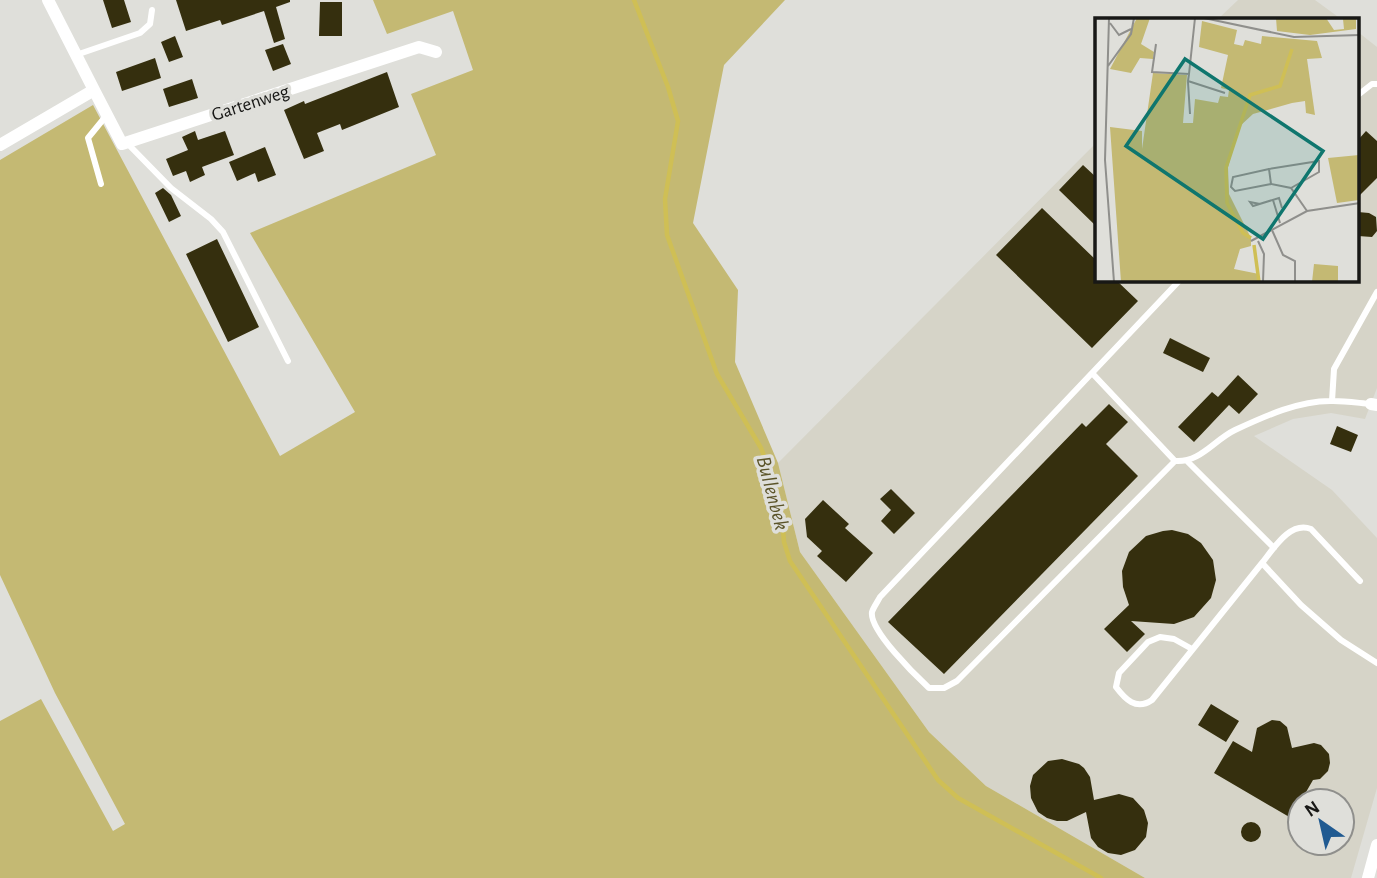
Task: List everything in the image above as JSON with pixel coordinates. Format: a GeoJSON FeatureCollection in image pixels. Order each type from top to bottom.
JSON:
{"type":"FeatureCollection","features":[{"type":"Feature","properties":{"kind":"street"},"geometry":{"type":"LineString","coordinates":[[48,0],[106,116],[122,144],[126,142]]}},
{"type":"Feature","properties":{"kind":"street","name":"Gartenweg"},"geometry":{"type":"LineString","coordinates":[[126,142],[419,47],[436,52]]}},
{"type":"Feature","properties":{"kind":"street"},"geometry":{"type":"LineString","coordinates":[[0,145],[94,90]]}},
{"type":"Feature","properties":{"kind":"street"},"geometry":{"type":"LineString","coordinates":[[1368,878],[1377,845]]}},
{"type":"Feature","properties":{"kind":"lane"},"geometry":{"type":"LineString","coordinates":[[76,55],[140,33],[150,24],[152,10]]}},
{"type":"Feature","properties":{"kind":"lane"},"geometry":{"type":"LineString","coordinates":[[1360,93],[1372,84],[1377,84]]}},
{"type":"Feature","properties":{"kind":"lane"},"geometry":{"type":"LineString","coordinates":[[101,184],[88,138],[106,116]]}},
{"type":"Feature","properties":{"kind":"lane"},"geometry":{"type":"LineString","coordinates":[[126,142],[171,188],[211,219],[223,232],[288,360]]}},
{"type":"Feature","properties":{"kind":"lane"},"geometry":{"type":"LineString","coordinates":[[1175,461],[957,681],[944,688],[929,688],[874,626],[872,613],[880,597],[1178,282]]}},
{"type":"Feature","properties":{"kind":"lane"},"geometry":{"type":"LineString","coordinates":[[1332,401],[1334,369],[1377,292]]}},
{"type":"Feature","properties":{"kind":"lane"},"geometry":{"type":"LineString","coordinates":[[1092,373],[1175,461],[1188,462],[1232,432],[1305,404],[1332,401],[1374,405]]}},
{"type":"Feature","properties":{"kind":"lane"},"geometry":{"type":"LineString","coordinates":[[1188,462],[1274,548]]}},
{"type":"Feature","properties":{"kind":"lane"},"geometry":{"type":"LineString","coordinates":[[1192,649],[1174,639],[1160,636],[1148,642],[1119,673],[1116,687],[1123,697],[1133,704],[1146,704],[1152,700],[1274,548],[1293,529],[1303,526],[1311,529],[1360,580]]}},
{"type":"Feature","properties":{"kind":"lane"},"geometry":{"type":"LineString","coordinates":[[1262,563],[1301,605],[1341,640],[1377,663]]}},
{"type":"Feature","properties":{"kind":"shaded area"},"geometry":{"type":"Polygon","coordinates":[[[373,0],[785,0],[724,65],[693,223],[738,290],[735,362],[778,463],[800,552],[929,732],[986,786],[1145,878],[0,878],[0,721],[41,699],[113,831],[125,824],[55,693],[0,575],[0,160],[93,105],[280,456],[355,412],[250,233],[436,155],[411,94],[473,70],[453,11],[387,34],[373,0]]]}},
{"type":"Feature","properties":{"kind":"shaded area"},"geometry":{"type":"Polygon","coordinates":[[[1238,0],[1315,0],[1340,18],[1219,18],[1238,0]]]}},
{"type":"Feature","properties":{"kind":"shaded area"},"geometry":{"type":"Polygon","coordinates":[[[1360,34],[1377,47],[1377,388],[1365,419],[1331,413],[1293,419],[1254,436],[1332,490],[1377,538],[1377,788],[1351,878],[1145,878],[986,786],[929,732],[800,552],[778,463],[1095,144],[1095,282],[1360,282],[1360,34]]]}},
{"type":"Feature","properties":{"kind":"building"},"geometry":{"type":"Polygon","coordinates":[[[103,0],[124,0],[131,22],[112,28],[103,0]]]}},
{"type":"Feature","properties":{"kind":"building"},"geometry":{"type":"Polygon","coordinates":[[[176,0],[290,0],[276,7],[285,39],[274,43],[264,11],[222,25],[220,20],[186,31],[176,0]]]}},
{"type":"Feature","properties":{"kind":"building"},"geometry":{"type":"Polygon","coordinates":[[[320,2],[342,2],[342,36],[319,36],[320,2]]]}},
{"type":"Feature","properties":{"kind":"building"},"geometry":{"type":"Polygon","coordinates":[[[175,36],[183,57],[169,62],[161,42],[175,36]]]}},
{"type":"Feature","properties":{"kind":"building"},"geometry":{"type":"Polygon","coordinates":[[[283,44],[291,64],[273,71],[265,50],[283,44]]]}},
{"type":"Feature","properties":{"kind":"building"},"geometry":{"type":"Polygon","coordinates":[[[155,58],[161,78],[122,91],[116,72],[155,58]]]}},
{"type":"Feature","properties":{"kind":"building"},"geometry":{"type":"Polygon","coordinates":[[[387,72],[399,107],[342,130],[340,124],[317,133],[324,151],[304,159],[284,110],[387,72]]]}},
{"type":"Feature","properties":{"kind":"building"},"geometry":{"type":"Polygon","coordinates":[[[192,79],[198,98],[169,107],[163,89],[192,79]]]}},
{"type":"Feature","properties":{"kind":"building"},"geometry":{"type":"Polygon","coordinates":[[[195,131],[198,140],[225,131],[234,155],[202,167],[205,175],[190,182],[186,171],[173,176],[166,159],[188,150],[182,137],[195,131]]]}},
{"type":"Feature","properties":{"kind":"building"},"geometry":{"type":"Polygon","coordinates":[[[1366,131],[1377,141],[1377,178],[1360,195],[1360,138],[1366,131]]]}},
{"type":"Feature","properties":{"kind":"building"},"geometry":{"type":"Polygon","coordinates":[[[265,147],[276,175],[258,182],[255,173],[237,181],[229,162],[265,147]]]}},
{"type":"Feature","properties":{"kind":"building"},"geometry":{"type":"Polygon","coordinates":[[[1083,165],[1095,176],[1095,225],[1059,190],[1083,165]]]}},
{"type":"Feature","properties":{"kind":"building"},"geometry":{"type":"Polygon","coordinates":[[[163,188],[171,195],[181,216],[169,222],[155,193],[163,188]]]}},
{"type":"Feature","properties":{"kind":"building"},"geometry":{"type":"Polygon","coordinates":[[[1042,208],[1095,259],[1095,282],[1118,282],[1138,301],[1092,348],[996,255],[1042,208]]]}},
{"type":"Feature","properties":{"kind":"building"},"geometry":{"type":"Polygon","coordinates":[[[1360,212],[1376,217],[1377,231],[1372,237],[1360,236],[1360,212]]]}},
{"type":"Feature","properties":{"kind":"building"},"geometry":{"type":"Polygon","coordinates":[[[217,239],[259,327],[228,342],[186,254],[217,239]]]}},
{"type":"Feature","properties":{"kind":"building"},"geometry":{"type":"Polygon","coordinates":[[[1170,338],[1210,358],[1203,372],[1163,353],[1170,338]]]}},
{"type":"Feature","properties":{"kind":"building"},"geometry":{"type":"Polygon","coordinates":[[[1238,375],[1258,394],[1239,414],[1229,405],[1194,442],[1178,427],[1212,392],[1218,397],[1238,375]]]}},
{"type":"Feature","properties":{"kind":"building"},"geometry":{"type":"Polygon","coordinates":[[[1109,404],[1128,422],[1106,444],[1138,476],[944,674],[888,622],[1082,423],[1086,427],[1109,404]]]}},
{"type":"Feature","properties":{"kind":"building"},"geometry":{"type":"Polygon","coordinates":[[[1337,426],[1358,435],[1351,452],[1330,444],[1337,426]]]}},
{"type":"Feature","properties":{"kind":"building"},"geometry":{"type":"Polygon","coordinates":[[[891,489],[915,513],[894,534],[881,521],[891,510],[880,499],[891,489]]]}},
{"type":"Feature","properties":{"kind":"building"},"geometry":{"type":"Polygon","coordinates":[[[823,500],[849,524],[845,528],[873,553],[846,582],[817,556],[822,551],[807,537],[805,519],[823,500]]]}},
{"type":"Feature","properties":{"kind":"building"},"geometry":{"type":"Polygon","coordinates":[[[1172,530],[1188,534],[1201,543],[1213,560],[1216,580],[1211,598],[1194,617],[1174,624],[1131,621],[1145,634],[1127,652],[1104,629],[1129,605],[1123,587],[1122,571],[1129,552],[1146,536],[1172,530]]]}},
{"type":"Feature","properties":{"kind":"building"},"geometry":{"type":"Polygon","coordinates":[[[1211,704],[1239,721],[1226,742],[1198,725],[1211,704]]]}},
{"type":"Feature","properties":{"kind":"building"},"geometry":{"type":"Polygon","coordinates":[[[1272,720],[1280,721],[1287,727],[1292,748],[1314,743],[1321,745],[1329,754],[1328,771],[1320,779],[1313,780],[1309,787],[1286,787],[1286,815],[1214,773],[1233,741],[1252,752],[1257,728],[1272,720]]]}},
{"type":"Feature","properties":{"kind":"building"},"geometry":{"type":"Polygon","coordinates":[[[1062,759],[1084,768],[1090,777],[1094,800],[1119,794],[1133,798],[1144,810],[1148,823],[1146,837],[1135,850],[1121,855],[1108,853],[1098,847],[1091,838],[1086,812],[1067,821],[1057,821],[1038,812],[1031,798],[1033,775],[1048,761],[1062,759]]]}},
{"type":"Feature","properties":{"kind":"building"},"geometry":{"type":"Polygon","coordinates":[[[1251,822],[1258,825],[1261,832],[1258,839],[1251,842],[1244,839],[1241,832],[1244,825],[1251,822]]]}},
{"type":"Feature","properties":{"kind":"waterway","name":"Bullenbek"},"geometry":{"type":"LineString","coordinates":[[634,0],[668,87],[678,121],[665,199],[667,235],[717,374],[761,448],[774,482],[782,517],[784,542],[790,561],[938,780],[958,798],[1101,878]]}}]}
